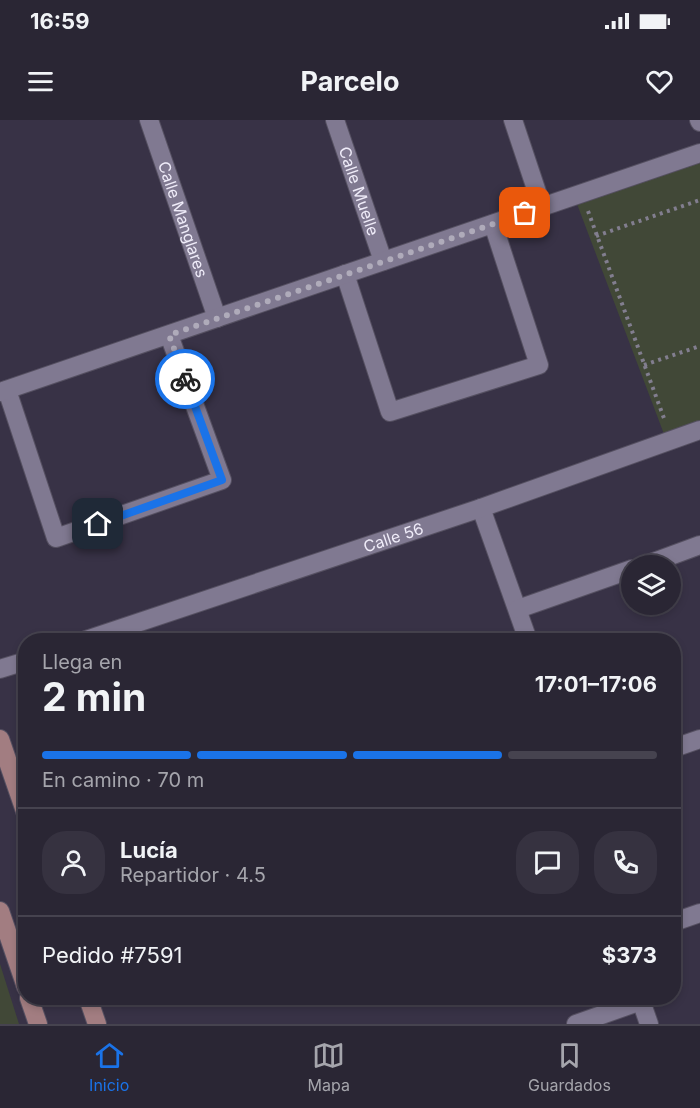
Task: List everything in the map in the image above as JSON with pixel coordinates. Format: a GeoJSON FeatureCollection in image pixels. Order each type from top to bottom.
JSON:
{"type":"FeatureCollection","features":[{"type":"Feature","properties":{"kind":"main road"},"geometry":{"type":"LineString","coordinates":[[0,739],[18,791]]}},
{"type":"Feature","properties":{"kind":"main road"},"geometry":{"type":"LineString","coordinates":[[0,911],[18,964]]}},
{"type":"Feature","properties":{"kind":"main road"},"geometry":{"type":"LineString","coordinates":[[31,1005],[38,1024]]}},
{"type":"Feature","properties":{"kind":"main road"},"geometry":{"type":"LineString","coordinates":[[90,1005],[97,1024]]}},
{"type":"Feature","properties":{"kind":"street","name":"Calle Manglares"},"geometry":{"type":"LineString","coordinates":[[149,120],[217,318]]}},
{"type":"Feature","properties":{"kind":"street","name":"Calle Muelle"},"geometry":{"type":"LineString","coordinates":[[335,120],[383,261]]}},
{"type":"Feature","properties":{"kind":"street"},"geometry":{"type":"LineString","coordinates":[[513,120],[542,207]]}},
{"type":"Feature","properties":{"kind":"street"},"geometry":{"type":"LineString","coordinates":[[169,335],[222,480],[56,538],[4,391],[700,153]]}},
{"type":"Feature","properties":{"kind":"street"},"geometry":{"type":"LineString","coordinates":[[345,274],[390,412],[539,365],[493,224]]}},
{"type":"Feature","properties":{"kind":"street","name":"Calle 56"},"geometry":{"type":"LineString","coordinates":[[107,633],[481,508],[700,430]]}},
{"type":"Feature","properties":{"kind":"street"},"geometry":{"type":"LineString","coordinates":[[481,508],[526,633]]}},
{"type":"Feature","properties":{"kind":"street"},"geometry":{"type":"LineString","coordinates":[[673,555],[700,545]]}},
{"type":"Feature","properties":{"kind":"street"},"geometry":{"type":"LineString","coordinates":[[518,609],[621,573]]}},
{"type":"Feature","properties":{"kind":"street"},"geometry":{"type":"LineString","coordinates":[[0,669],[18,663]]}},
{"type":"Feature","properties":{"kind":"street"},"geometry":{"type":"LineString","coordinates":[[681,746],[700,739]]}},
{"type":"Feature","properties":{"kind":"street"},"geometry":{"type":"LineString","coordinates":[[681,920],[700,913]]}},
{"type":"Feature","properties":{"kind":"street"},"geometry":{"type":"LineString","coordinates":[[576,1024],[625,1005]]}},
{"type":"Feature","properties":{"kind":"street"},"geometry":{"type":"LineString","coordinates":[[643,1005],[649,1024]]}},
{"type":"Feature","properties":{"kind":"path"},"geometry":{"type":"LineString","coordinates":[[581,194],[672,440]]}},
{"type":"Feature","properties":{"kind":"path"},"geometry":{"type":"LineString","coordinates":[[596,236],[700,200]]}},
{"type":"Feature","properties":{"kind":"path"},"geometry":{"type":"LineString","coordinates":[[644,365],[700,346]]}},
{"type":"Feature","properties":{"kind":"path"},"geometry":{"type":"LineString","coordinates":[[690,350],[700,352]]}},
{"type":"Feature","properties":{"kind":"green space"},"geometry":{"type":"Polygon","coordinates":[[[700,153],[700,430],[667,442],[574,196],[700,153]]]}},
{"type":"Feature","properties":{"kind":"green space"},"geometry":{"type":"Polygon","coordinates":[[[0,964],[19,1024],[0,1024],[0,964]]]}},
{"type":"Feature","properties":{"kind":"way so far"},"geometry":{"type":"LineString","coordinates":[[185,379],[169,335],[525,213]]}},
{"type":"Feature","properties":{"kind":"route"},"geometry":{"type":"LineString","coordinates":[[98,524],[222,480],[185,379]]}}]}
